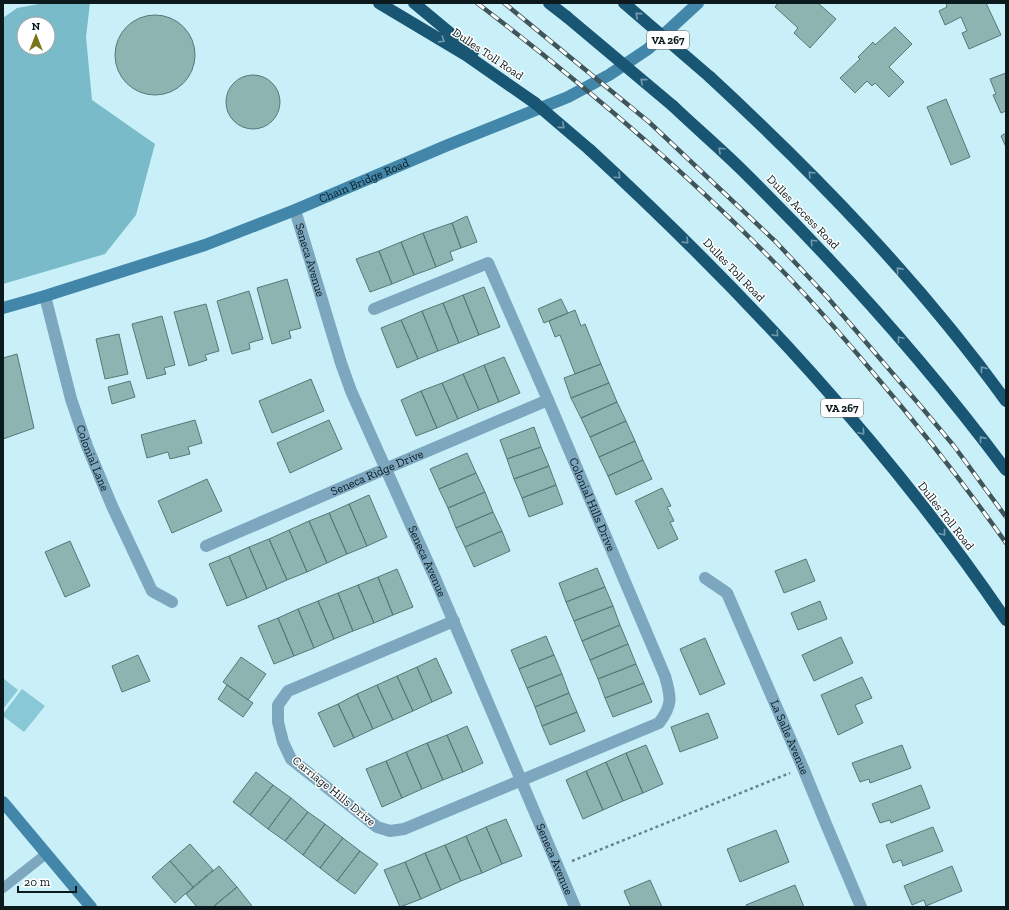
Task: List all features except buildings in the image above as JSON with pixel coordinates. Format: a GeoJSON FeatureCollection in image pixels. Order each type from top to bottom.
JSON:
{"type":"FeatureCollection","features":[{"type":"Feature","properties":{"kind":"highway"},"geometry":{"type":"LineString","coordinates":[[369,3],[410,20]]}},
{"type":"Feature","properties":{"kind":"highway","name":"Dulles Toll Road"},"geometry":{"type":"LineString","coordinates":[[380,3],[477,60],[535,103],[590,150],[694,249],[804,365],[879,452],[949,542],[1006,620]]}},
{"type":"Feature","properties":{"kind":"highway"},"geometry":{"type":"LineString","coordinates":[[414,3],[477,60]]}},
{"type":"Feature","properties":{"kind":"highway","name":"Dulles Access Road"},"geometry":{"type":"LineString","coordinates":[[549,3],[673,106],[743,171],[816,246],[878,313],[932,376],[1006,470]]}},
{"type":"Feature","properties":{"kind":"highway","name":"VA 267"},"geometry":{"type":"LineString","coordinates":[[624,3],[710,77],[772,136],[851,216],[926,300],[981,366],[1006,400]]}},
{"type":"Feature","properties":{"kind":"street","name":"Chain Bridge Road"},"geometry":{"type":"LineString","coordinates":[[3,308],[205,245],[568,97],[609,75],[648,49],[698,3]]}},
{"type":"Feature","properties":{"kind":"street","name":"Seneca Avenue"},"geometry":{"type":"LineString","coordinates":[[294,210],[351,391],[454,621],[559,866],[575,907]]}},
{"type":"Feature","properties":{"kind":"street","name":"Colonial Hills Drive"},"geometry":{"type":"LineString","coordinates":[[374,309],[488,263],[665,676],[670,693],[668,711],[659,723],[521,779]]}},
{"type":"Feature","properties":{"kind":"street","name":"Colonial Lane"},"geometry":{"type":"LineString","coordinates":[[45,296],[70,399],[87,446],[112,506],[152,591],[172,602]]}},
{"type":"Feature","properties":{"kind":"street","name":"Seneca Ridge Drive"},"geometry":{"type":"LineString","coordinates":[[206,546],[548,400]]}},
{"type":"Feature","properties":{"kind":"street","name":"La Salle Avenue"},"geometry":{"type":"LineString","coordinates":[[705,578],[727,593],[803,768],[861,907]]}},
{"type":"Feature","properties":{"kind":"street","name":"Carriage Hills Drive"},"geometry":{"type":"LineString","coordinates":[[454,621],[288,691],[278,705],[278,722],[283,742],[290,759],[377,827],[390,831],[404,829],[521,779]]}},
{"type":"Feature","properties":{"kind":"street"},"geometry":{"type":"LineString","coordinates":[[3,802],[91,907]]}},
{"type":"Feature","properties":{"kind":"lane"},"geometry":{"type":"LineString","coordinates":[[3,888],[46,854]]}},
{"type":"Feature","properties":{"kind":"path"},"geometry":{"type":"LineString","coordinates":[[559,866],[803,768]]}},
{"type":"Feature","properties":{"kind":"shaded area"},"geometry":{"type":"Polygon","coordinates":[[[44,3],[90,3],[86,37],[92,100],[155,144],[136,215],[105,254],[3,284],[3,18],[17,8],[44,3]]]}},
{"type":"Feature","properties":{"kind":"shaded area"},"geometry":{"type":"Polygon","coordinates":[[[3,678],[18,690],[3,709],[3,678]]]}},
{"type":"Feature","properties":{"kind":"shaded area"},"geometry":{"type":"Polygon","coordinates":[[[22,689],[45,706],[24,732],[3,716],[22,689]]]}},
{"type":"Feature","properties":{"kind":"railway"},"geometry":{"type":"LineString","coordinates":[[477,3],[515,32],[626,123],[697,187],[779,268],[808,298],[862,359],[959,479],[1006,543]]}},
{"type":"Feature","properties":{"kind":"railway"},"geometry":{"type":"LineString","coordinates":[[504,3],[649,122],[776,242],[828,298],[954,446],[1006,517]]}}]}
